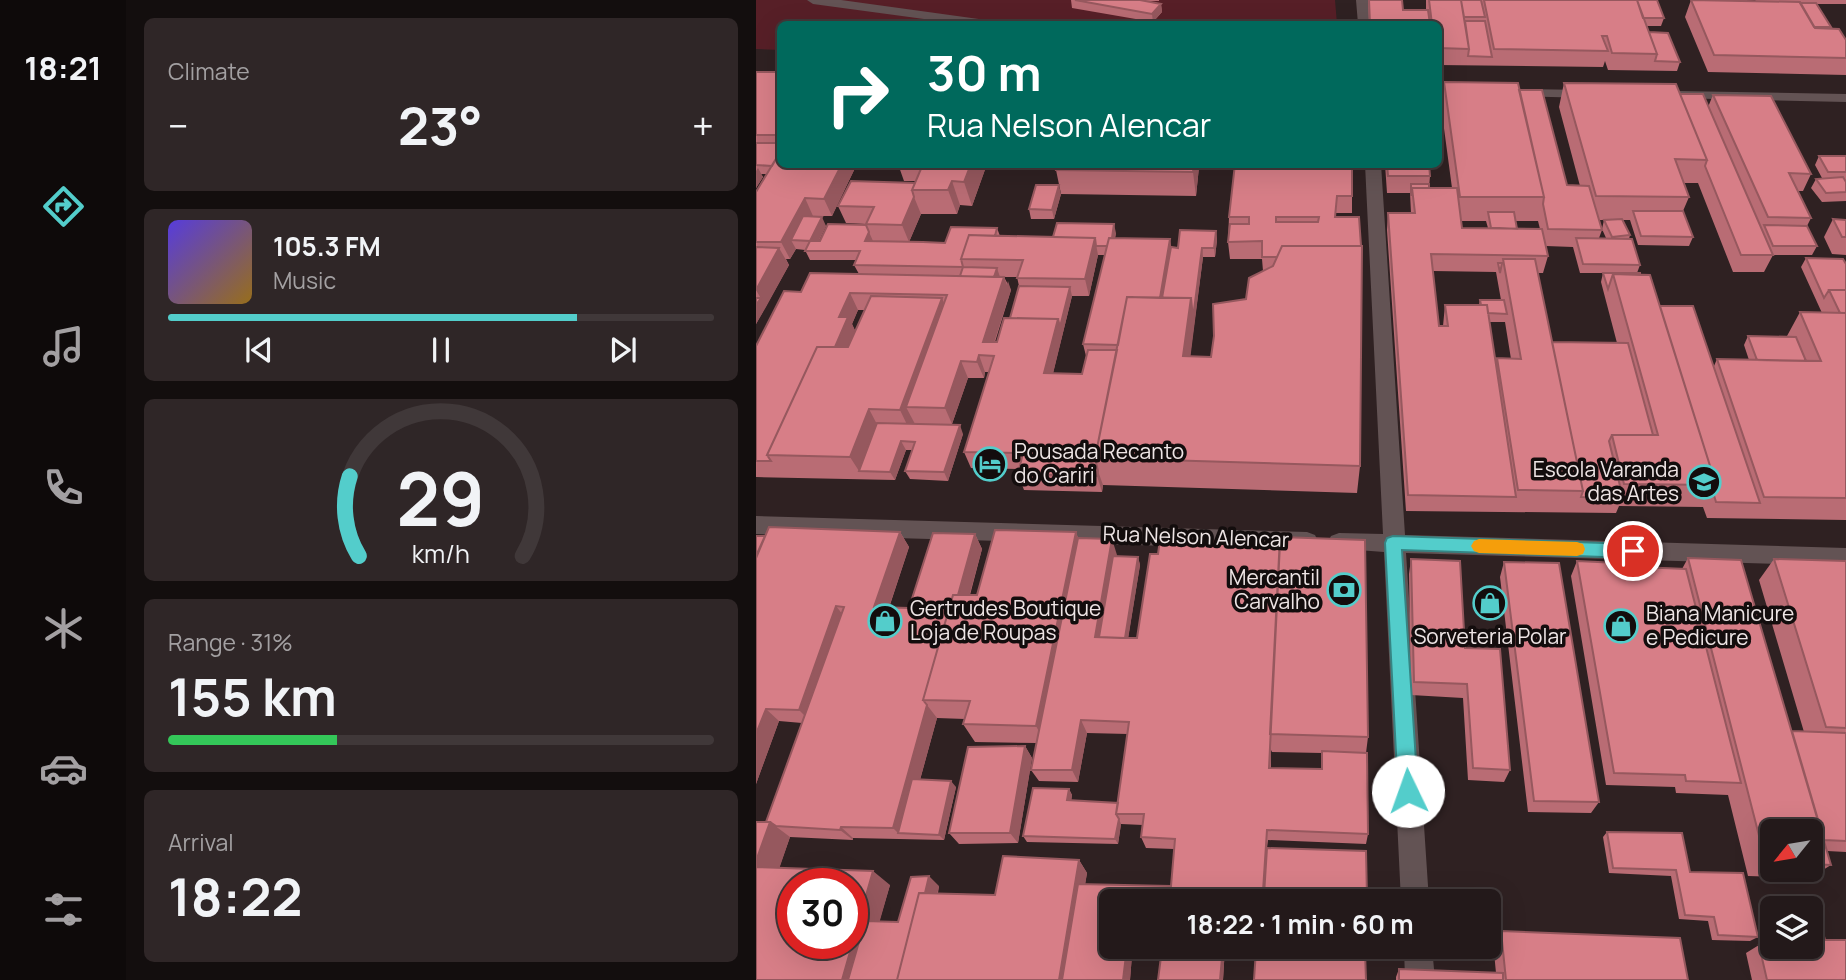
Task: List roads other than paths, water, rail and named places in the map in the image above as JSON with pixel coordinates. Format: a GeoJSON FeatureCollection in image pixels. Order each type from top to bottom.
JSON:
{"type":"FeatureCollection","features":[{"type":"Feature","properties":{"kind":"street"},"geometry":{"type":"LineString","coordinates":[[813,0],[964,21]]}},
{"type":"Feature","properties":{"kind":"street"},"geometry":{"type":"LineString","coordinates":[[1362,0],[1365,21]]}},
{"type":"Feature","properties":{"kind":"street"},"geometry":{"type":"LineString","coordinates":[[1506,93],[1601,94]]}},
{"type":"Feature","properties":{"kind":"street"},"geometry":{"type":"LineString","coordinates":[[1656,95],[1846,98]]}},
{"type":"Feature","properties":{"kind":"street"},"geometry":{"type":"LineString","coordinates":[[1373,168],[1414,889]]}},
{"type":"Feature","properties":{"kind":"street","name":"Rua Nelson Alencar"},"geometry":{"type":"LineString","coordinates":[[756,525],[1846,557]]}},
{"type":"Feature","properties":{"kind":"street"},"geometry":{"type":"LineString","coordinates":[[1419,959],[1420,980]]}},
{"type":"Feature","properties":{"kind":"place","name":"Pousada Recanto do Cariri"},"geometry":{"type":"Point","coordinates":[990,464]}},
{"type":"Feature","properties":{"kind":"place","name":"Escola Varanda das Artes"},"geometry":{"type":"Point","coordinates":[1704,482]}},
{"type":"Feature","properties":{"kind":"place","name":"Mercantil Carvalho"},"geometry":{"type":"Point","coordinates":[1344,590]}},
{"type":"Feature","properties":{"kind":"place","name":"Sorveteria Polar"},"geometry":{"type":"Point","coordinates":[1490,603]}},
{"type":"Feature","properties":{"kind":"place","name":"Gertrudes Boutique Loja de Roupas"},"geometry":{"type":"Point","coordinates":[885,621]}},
{"type":"Feature","properties":{"kind":"place","name":"Biana Manicure e Pedicure"},"geometry":{"type":"Point","coordinates":[1621,626]}}]}
